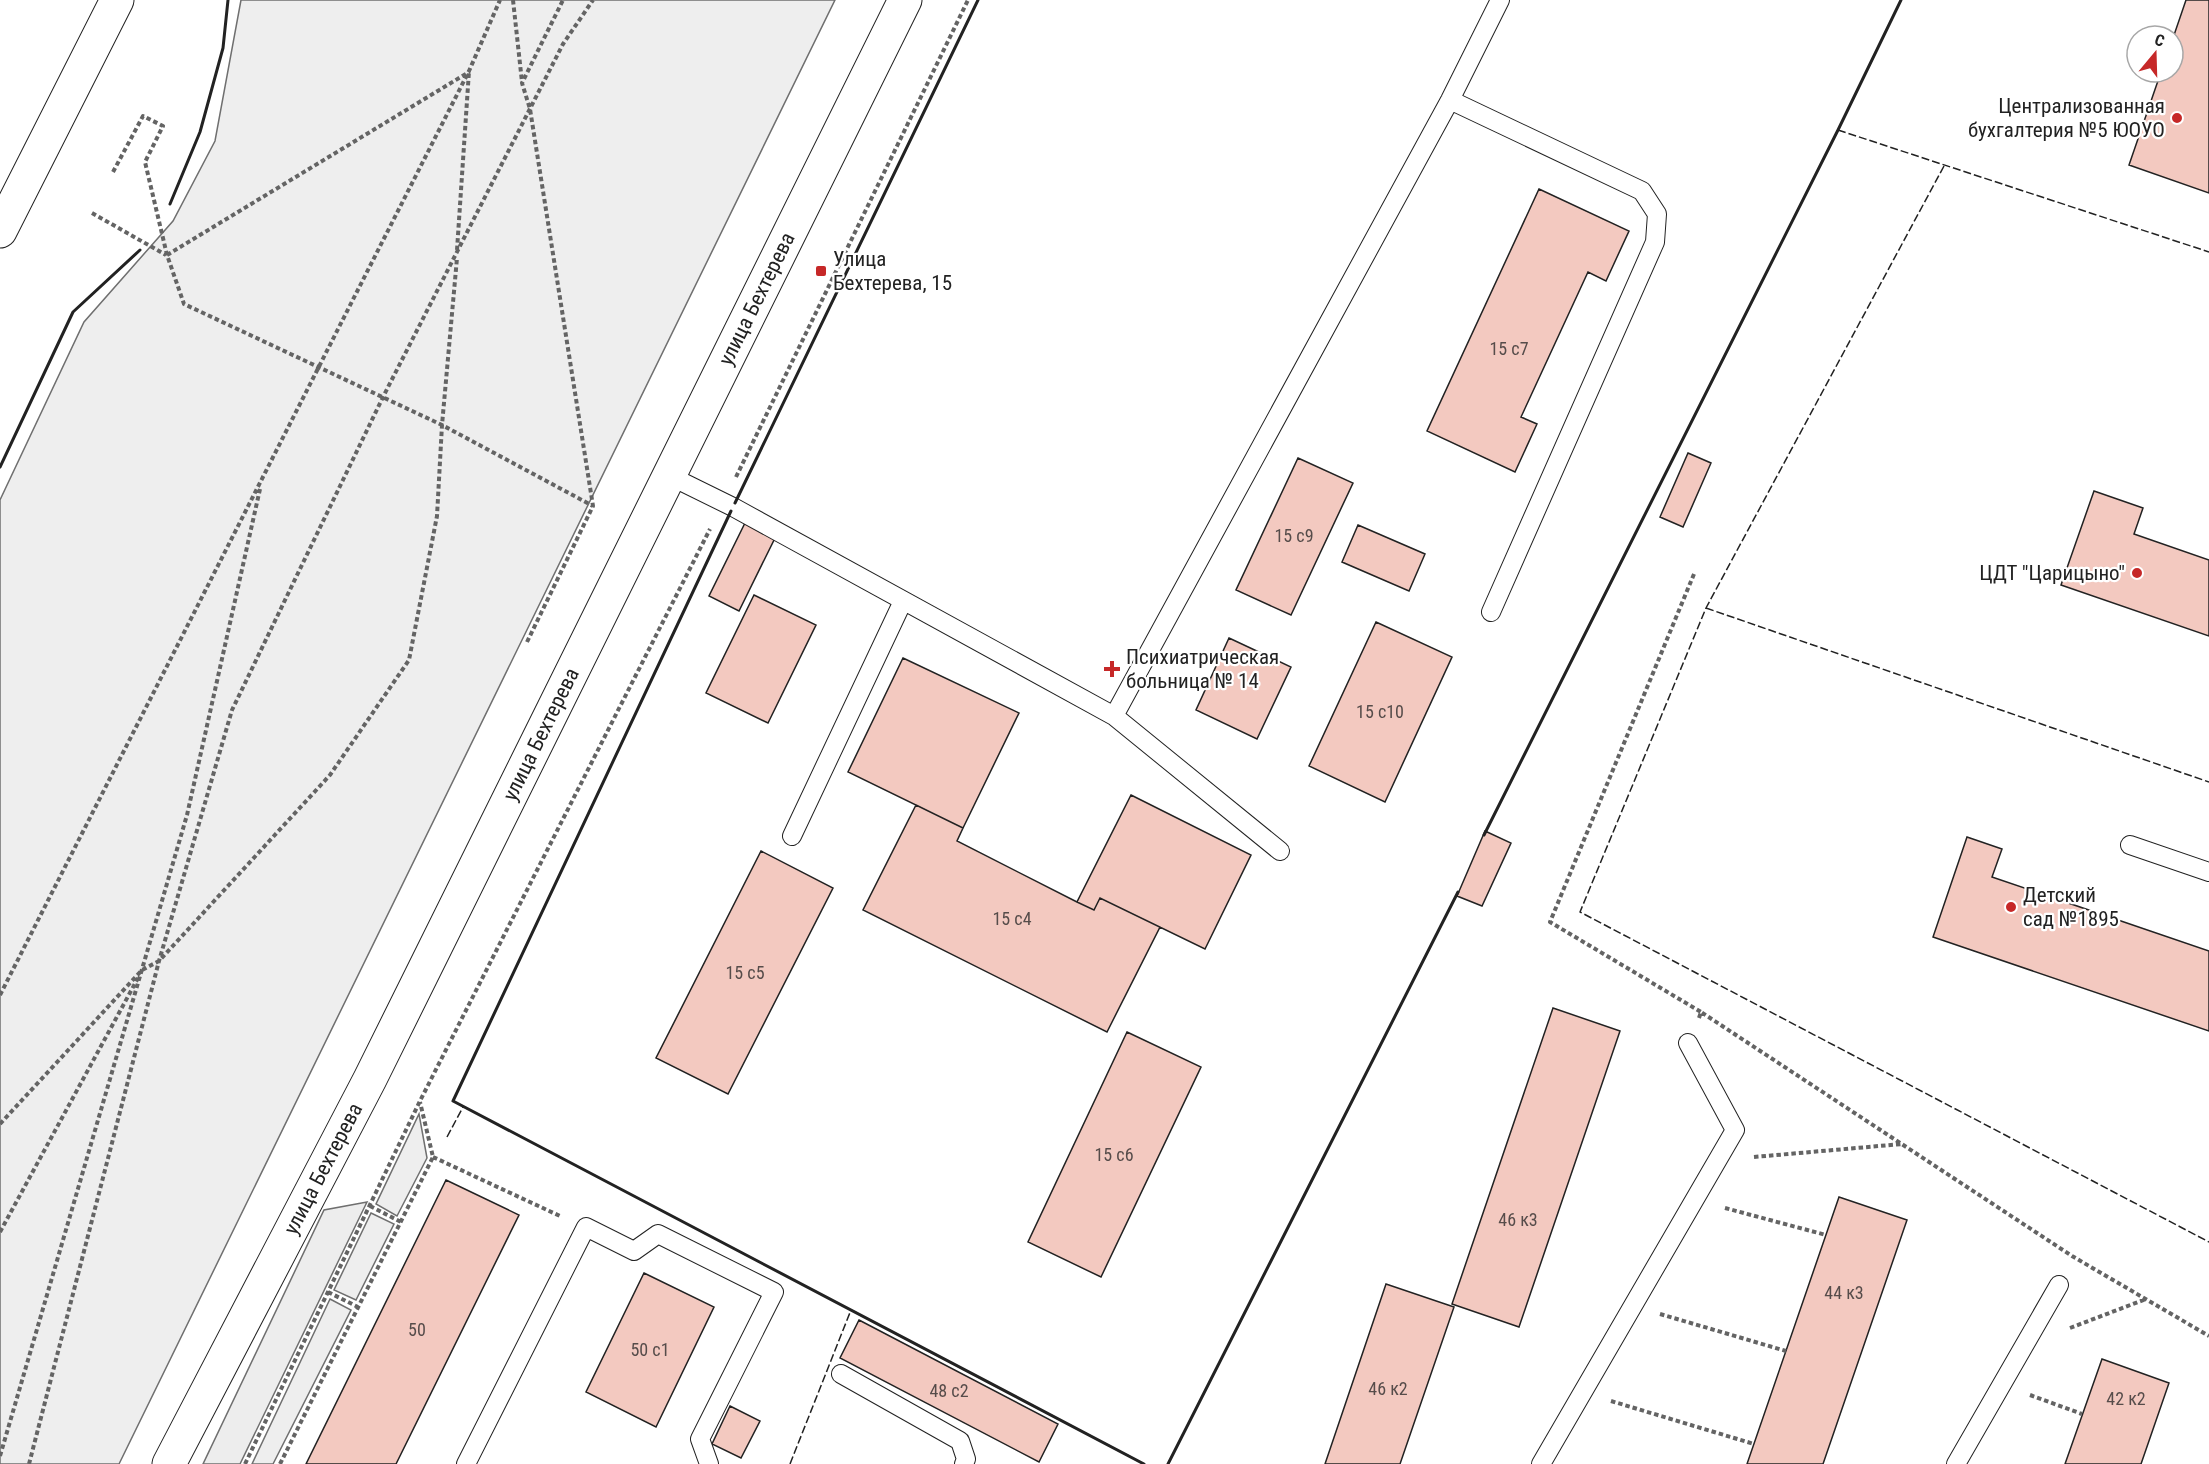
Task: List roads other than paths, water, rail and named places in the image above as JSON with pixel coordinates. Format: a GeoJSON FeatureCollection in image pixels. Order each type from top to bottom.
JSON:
{"type":"FeatureCollection","features":[{"type":"Feature","properties":{"kind":"street"},"geometry":{"type":"LineString","coordinates":[[0,231],[117,0]]}},
{"type":"Feature","properties":{"kind":"street","name":"улица Бехтерева"},"geometry":{"type":"LineString","coordinates":[[169,1464],[375,1068],[905,0]]}},
{"type":"Feature","properties":{"kind":"lane"},"geometry":{"type":"LineString","coordinates":[[1114,716],[1450,100],[1500,0]]}},
{"type":"Feature","properties":{"kind":"lane"},"geometry":{"type":"LineString","coordinates":[[1450,100],[1642,191],[1657,214],[1655,242],[1491,612]]}},
{"type":"Feature","properties":{"kind":"lane"},"geometry":{"type":"LineString","coordinates":[[670,476],[1114,716],[1280,851]]}},
{"type":"Feature","properties":{"kind":"lane"},"geometry":{"type":"LineString","coordinates":[[792,836],[903,601]]}},
{"type":"Feature","properties":{"kind":"lane"},"geometry":{"type":"LineString","coordinates":[[2130,845],[2209,872]]}},
{"type":"Feature","properties":{"kind":"lane"},"geometry":{"type":"LineString","coordinates":[[1541,1464],[1735,1130],[1688,1043]]}},
{"type":"Feature","properties":{"kind":"lane"},"geometry":{"type":"LineString","coordinates":[[466,1464],[586,1227],[634,1251],[658,1234],[774,1292],[700,1439],[709,1464]]}},
{"type":"Feature","properties":{"kind":"lane"},"geometry":{"type":"LineString","coordinates":[[1956,1464],[2059,1285]]}},
{"type":"Feature","properties":{"kind":"lane"},"geometry":{"type":"LineString","coordinates":[[841,1374],[960,1442],[966,1460],[964,1464]]}},
{"type":"Feature","properties":{"kind":"place","name":"Централизованная бухгалтерия №5 ЮОУО"},"geometry":{"type":"Point","coordinates":[2177,118]}},
{"type":"Feature","properties":{"kind":"place","name":"Улица Бехтерева, 15"},"geometry":{"type":"Point","coordinates":[821,271]}},
{"type":"Feature","properties":{"kind":"place","name":"ЦДТ \"Царицыно\""},"geometry":{"type":"Point","coordinates":[2137,573]}},
{"type":"Feature","properties":{"kind":"place","name":"Психиатрическая больница № 14"},"geometry":{"type":"Point","coordinates":[1112,669]}},
{"type":"Feature","properties":{"kind":"place","name":"Детский сад №1895"},"geometry":{"type":"Point","coordinates":[2011,907]}}]}
